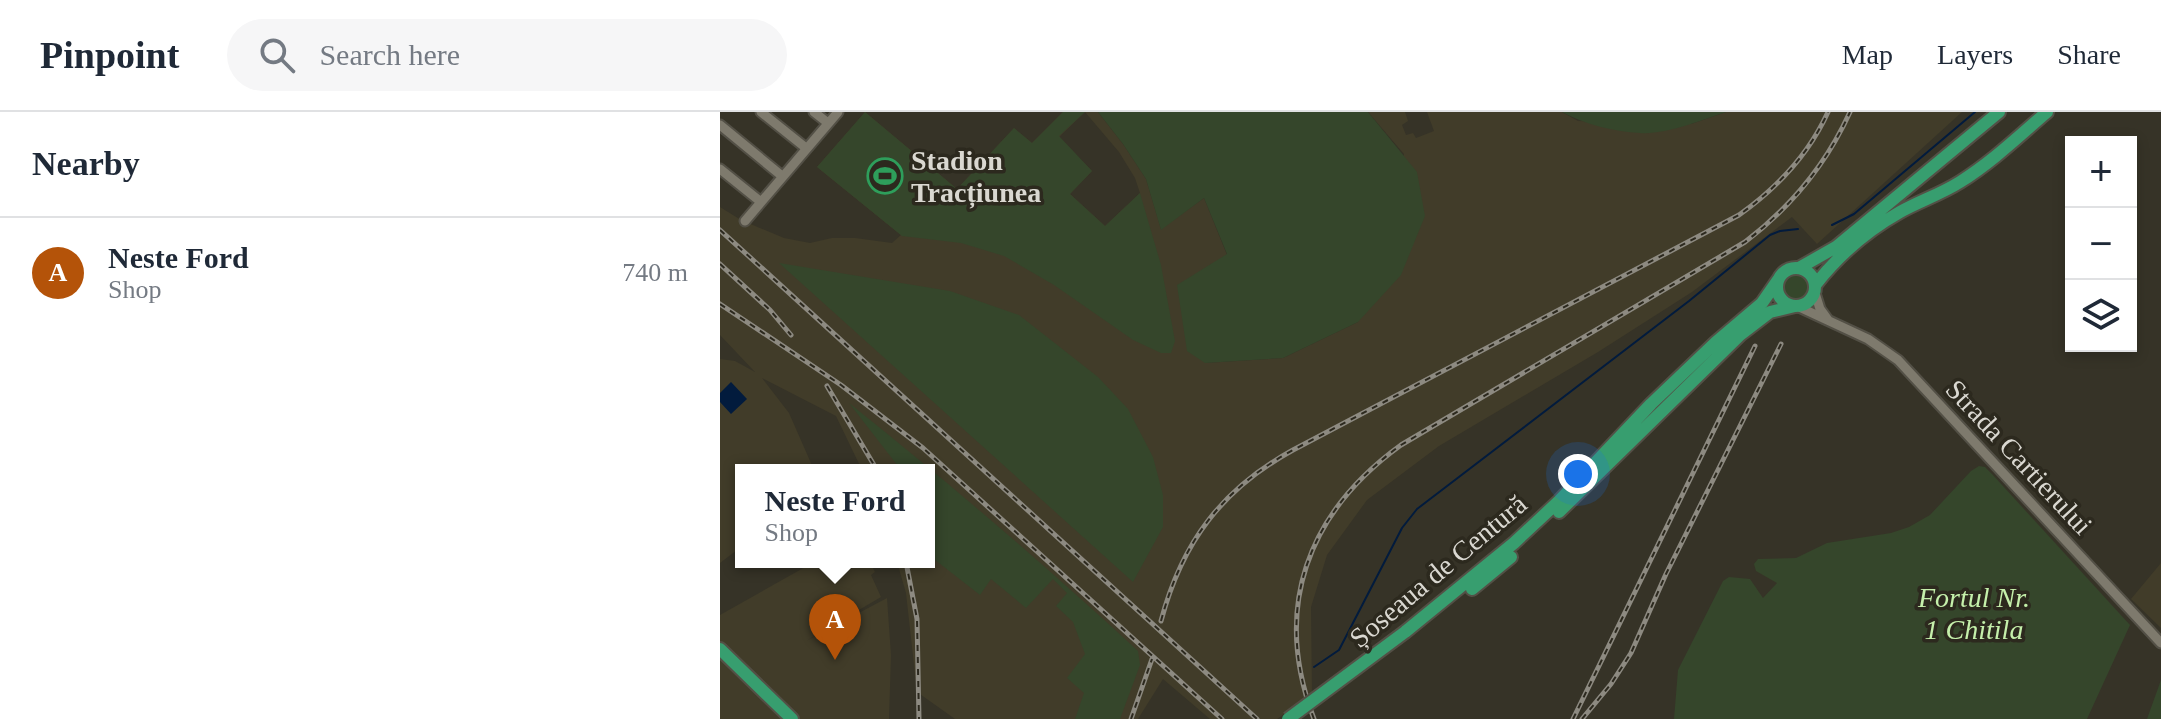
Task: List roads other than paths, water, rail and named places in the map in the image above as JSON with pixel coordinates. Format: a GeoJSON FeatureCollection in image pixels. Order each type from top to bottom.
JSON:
{"type":"FeatureCollection","features":[{"type":"Feature","properties":{"kind":"main road","name":"Șoseaua de Centură"},"geometry":{"type":"LineString","coordinates":[[1288,719],[1408,635],[1525,533],[1651,404],[1762,303],[1785,271],[1799,268],[1836,247],[1999,112]]}},
{"type":"Feature","properties":{"kind":"main road","name":"Șoseaua de Centură"},"geometry":{"type":"LineString","coordinates":[[1301,719],[1512,556],[1740,335],[1770,312],[1811,300],[1815,288],[1833,264],[1875,228],[1988,163],[2047,112]]}},
{"type":"Feature","properties":{"kind":"main road"},"geometry":{"type":"LineString","coordinates":[[1799,268],[1808,272],[1815,288]]}},
{"type":"Feature","properties":{"kind":"main road"},"geometry":{"type":"LineString","coordinates":[[1778,280],[1780,297],[1796,306]]}},
{"type":"Feature","properties":{"kind":"main road"},"geometry":{"type":"LineString","coordinates":[[720,649],[792,719]]}},
{"type":"Feature","properties":{"kind":"street"},"geometry":{"type":"LineString","coordinates":[[761,112],[806,148]]}},
{"type":"Feature","properties":{"kind":"street"},"geometry":{"type":"LineString","coordinates":[[814,112],[828,123]]}},
{"type":"Feature","properties":{"kind":"street"},"geometry":{"type":"LineString","coordinates":[[745,221],[838,112]]}},
{"type":"Feature","properties":{"kind":"street"},"geometry":{"type":"LineString","coordinates":[[720,125],[782,176]]}},
{"type":"Feature","properties":{"kind":"street"},"geometry":{"type":"LineString","coordinates":[[720,169],[761,202]]}},
{"type":"Feature","properties":{"kind":"street"},"geometry":{"type":"LineString","coordinates":[[1815,288],[1820,309],[1828,320]]}},
{"type":"Feature","properties":{"kind":"street","name":"Strada Cartierului"},"geometry":{"type":"LineString","coordinates":[[1796,306],[1883,348],[1919,380],[2161,643]]}},
{"type":"Feature","properties":{"kind":"water"},"geometry":{"type":"Polygon","coordinates":[[[731,382],[747,399],[731,414],[720,402],[720,393],[731,382]]]}},
{"type":"Feature","properties":{"kind":"waterway"},"geometry":{"type":"LineString","coordinates":[[1832,225],[1854,214],[1975,112]]}},
{"type":"Feature","properties":{"kind":"waterway"},"geometry":{"type":"LineString","coordinates":[[1314,667],[1339,650],[1402,528],[1417,509],[1689,301],[1770,235],[1798,229]]}},
{"type":"Feature","properties":{"kind":"railway"},"geometry":{"type":"LineString","coordinates":[[1161,621],[1180,566],[1193,542],[1208,520],[1245,482],[1293,450],[1739,215],[1791,169],[1828,112]]}},
{"type":"Feature","properties":{"kind":"railway"},"geometry":{"type":"LineString","coordinates":[[1314,719],[1302,678],[1297,639],[1298,601],[1306,566],[1321,532],[1342,501],[1369,472],[1401,445],[1745,242],[1762,229],[1806,184],[1830,150],[1850,112]]}},
{"type":"Feature","properties":{"kind":"railway"},"geometry":{"type":"LineString","coordinates":[[720,230],[1257,719]]}},
{"type":"Feature","properties":{"kind":"railway"},"geometry":{"type":"LineString","coordinates":[[720,264],[770,310],[791,335]]}},
{"type":"Feature","properties":{"kind":"railway"},"geometry":{"type":"LineString","coordinates":[[720,304],[841,385],[923,448],[1222,719]]}},
{"type":"Feature","properties":{"kind":"railway"},"geometry":{"type":"LineString","coordinates":[[1582,719],[1611,684],[1631,653],[1666,574],[1781,344]]}},
{"type":"Feature","properties":{"kind":"railway"},"geometry":{"type":"LineString","coordinates":[[1573,719],[1755,346]]}},
{"type":"Feature","properties":{"kind":"railway"},"geometry":{"type":"LineString","coordinates":[[827,386],[873,464]]}},
{"type":"Feature","properties":{"kind":"railway"},"geometry":{"type":"LineString","coordinates":[[907,568],[917,619],[919,719]]}},
{"type":"Feature","properties":{"kind":"railway"},"geometry":{"type":"LineString","coordinates":[[1131,719],[1152,659]]}},
{"type":"Feature","properties":{"kind":"place","name":"Stadion Tracțiunea"},"geometry":{"type":"Point","coordinates":[885,176]}},
{"type":"Feature","properties":{"kind":"place","name":"Neste Ford"},"geometry":{"type":"Point","coordinates":[835,660]}},
{"type":"Feature","properties":{"kind":"park label","name":"Fortul Nr. 1 Chitila"},"geometry":{"type":"Point","coordinates":[1974,613]}}]}
